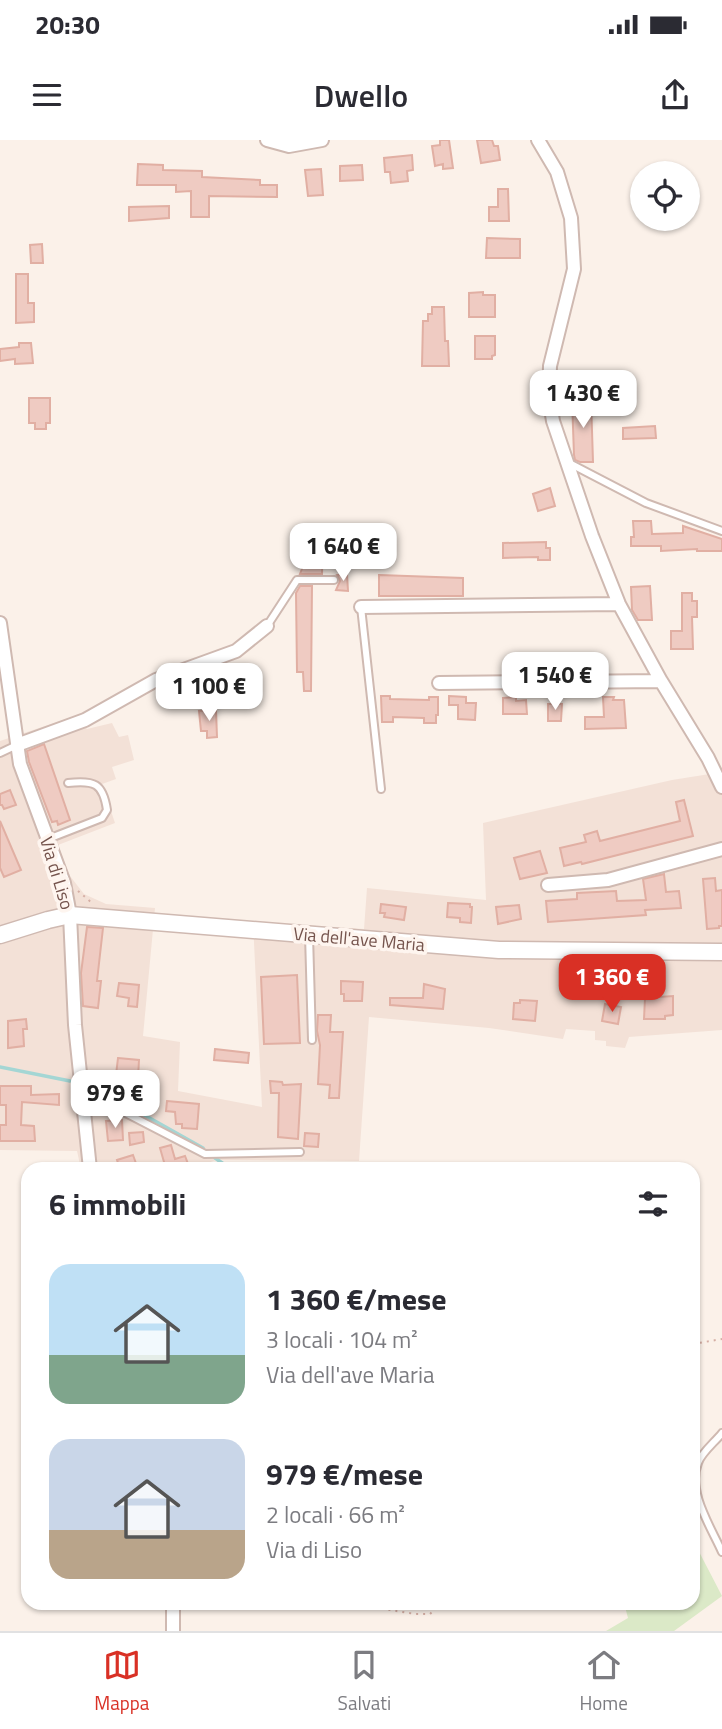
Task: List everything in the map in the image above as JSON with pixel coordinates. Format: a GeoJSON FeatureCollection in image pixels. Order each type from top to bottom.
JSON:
{"type":"FeatureCollection","features":[{"type":"Feature","properties":{"kind":"street"},"geometry":{"type":"LineString","coordinates":[[267,140],[289,146],[321,140]]}},
{"type":"Feature","properties":{"kind":"street"},"geometry":{"type":"LineString","coordinates":[[538,140],[557,172],[571,218],[574,269],[550,366],[549,396],[553,421],[618,604],[660,681],[708,758],[722,787]]}},
{"type":"Feature","properties":{"kind":"street"},"geometry":{"type":"LineString","coordinates":[[361,607],[618,604]]}},
{"type":"Feature","properties":{"kind":"street","name":"Via di Liso"},"geometry":{"type":"LineString","coordinates":[[0,623],[20,764],[64,883],[71,915],[75,1025],[89,1162]]}},
{"type":"Feature","properties":{"kind":"street"},"geometry":{"type":"LineString","coordinates":[[17,746],[85,720],[156,680],[236,651],[267,626]]}},
{"type":"Feature","properties":{"kind":"street"},"geometry":{"type":"LineString","coordinates":[[439,683],[660,681]]}},
{"type":"Feature","properties":{"kind":"street"},"geometry":{"type":"LineString","coordinates":[[548,885],[608,880],[722,849]]}},
{"type":"Feature","properties":{"kind":"street","name":"Via dell'ave Maria"},"geometry":{"type":"LineString","coordinates":[[0,935],[71,915],[499,950],[722,951]]}},
{"type":"Feature","properties":{"kind":"street"},"geometry":{"type":"LineString","coordinates":[[173,1610],[173,1631]]}},
{"type":"Feature","properties":{"kind":"lane"},"geometry":{"type":"LineString","coordinates":[[567,462],[646,503],[722,531]]}},
{"type":"Feature","properties":{"kind":"lane"},"geometry":{"type":"LineString","coordinates":[[267,626],[297,580],[334,580]]}},
{"type":"Feature","properties":{"kind":"lane"},"geometry":{"type":"LineString","coordinates":[[361,607],[382,789]]}},
{"type":"Feature","properties":{"kind":"lane"},"geometry":{"type":"LineString","coordinates":[[0,752],[17,746]]}},
{"type":"Feature","properties":{"kind":"lane"},"geometry":{"type":"LineString","coordinates":[[47,839],[102,818],[107,810],[102,789],[83,781],[68,783]]}},
{"type":"Feature","properties":{"kind":"lane"},"geometry":{"type":"LineString","coordinates":[[309,935],[312,1040]]}},
{"type":"Feature","properties":{"kind":"lane"},"geometry":{"type":"LineString","coordinates":[[83,1091],[205,1154],[300,1152]]}},
{"type":"Feature","properties":{"kind":"lane"},"geometry":{"type":"LineString","coordinates":[[700,1460],[722,1433]]}},
{"type":"Feature","properties":{"kind":"lane"},"geometry":{"type":"LineString","coordinates":[[700,1503],[722,1552]]}},
{"type":"Feature","properties":{"kind":"path"},"geometry":{"type":"LineString","coordinates":[[75,887],[84,898],[94,904]]}},
{"type":"Feature","properties":{"kind":"path"},"geometry":{"type":"LineString","coordinates":[[700,1343],[722,1339]]}},
{"type":"Feature","properties":{"kind":"path"},"geometry":{"type":"LineString","coordinates":[[391,1610],[415,1614],[430,1614],[434,1610]]}},
{"type":"Feature","properties":{"kind":"shaded area"},"geometry":{"type":"Polygon","coordinates":[[[78,715],[87,729],[112,723],[119,737],[128,735],[134,760],[112,767],[116,779],[102,784],[115,823],[58,845],[70,876],[84,894],[106,904],[155,908],[143,1036],[180,1042],[178,1091],[262,1107],[253,922],[364,929],[367,888],[486,900],[483,823],[672,780],[716,773],[722,783],[722,1030],[629,1037],[625,1048],[606,1046],[606,1041],[595,1040],[595,1031],[566,1029],[563,1039],[489,1028],[369,1017],[359,1161],[79,1162],[77,1151],[0,1150],[0,741],[78,715]]]}},
{"type":"Feature","properties":{"kind":"green space"},"geometry":{"type":"Polygon","coordinates":[[[700,1554],[722,1596],[674,1631],[606,1631],[628,1618],[626,1610],[700,1610],[700,1554]]]}},
{"type":"Feature","properties":{"kind":"building"},"geometry":{"type":"Polygon","coordinates":[[[440,140],[449,140],[453,168],[443,169],[443,164],[435,166],[432,146],[440,145],[440,140]]]}},
{"type":"Feature","properties":{"kind":"building"},"geometry":{"type":"Polygon","coordinates":[[[477,140],[492,140],[494,146],[498,146],[500,160],[481,163],[477,140]]]}},
{"type":"Feature","properties":{"kind":"building"},"geometry":{"type":"Polygon","coordinates":[[[412,155],[413,170],[407,171],[408,181],[391,183],[390,172],[385,172],[384,158],[412,155]]]}},
{"type":"Feature","properties":{"kind":"building"},"geometry":{"type":"Polygon","coordinates":[[[138,164],[163,165],[163,170],[202,171],[202,177],[260,180],[260,185],[277,185],[277,197],[209,196],[209,217],[191,217],[191,191],[176,192],[176,185],[137,185],[138,164]]]}},
{"type":"Feature","properties":{"kind":"building"},"geometry":{"type":"Polygon","coordinates":[[[362,165],[363,180],[340,181],[340,166],[362,165]]]}},
{"type":"Feature","properties":{"kind":"building"},"geometry":{"type":"Polygon","coordinates":[[[321,169],[323,195],[308,196],[305,170],[321,169]]]}},
{"type":"Feature","properties":{"kind":"building"},"geometry":{"type":"Polygon","coordinates":[[[498,189],[508,189],[509,221],[489,221],[489,207],[498,207],[498,189]]]}},
{"type":"Feature","properties":{"kind":"building"},"geometry":{"type":"Polygon","coordinates":[[[169,206],[169,218],[129,221],[129,207],[169,206]]]}},
{"type":"Feature","properties":{"kind":"building"},"geometry":{"type":"Polygon","coordinates":[[[487,238],[520,239],[520,258],[486,258],[487,238]]]}},
{"type":"Feature","properties":{"kind":"building"},"geometry":{"type":"Polygon","coordinates":[[[42,244],[43,263],[31,263],[30,245],[42,244]]]}},
{"type":"Feature","properties":{"kind":"building"},"geometry":{"type":"Polygon","coordinates":[[[16,274],[28,274],[28,303],[34,303],[34,322],[16,323],[16,274]]]}},
{"type":"Feature","properties":{"kind":"building"},"geometry":{"type":"Polygon","coordinates":[[[483,292],[483,295],[495,295],[495,317],[469,317],[469,293],[483,292]]]}},
{"type":"Feature","properties":{"kind":"building"},"geometry":{"type":"Polygon","coordinates":[[[432,307],[444,307],[449,366],[422,366],[423,321],[428,321],[432,307]]]}},
{"type":"Feature","properties":{"kind":"building"},"geometry":{"type":"Polygon","coordinates":[[[475,336],[495,336],[495,355],[492,359],[475,359],[475,336]]]}},
{"type":"Feature","properties":{"kind":"building"},"geometry":{"type":"Polygon","coordinates":[[[19,343],[31,343],[33,363],[15,364],[15,359],[0,361],[0,349],[19,347],[19,343]]]}},
{"type":"Feature","properties":{"kind":"building"},"geometry":{"type":"Polygon","coordinates":[[[29,398],[50,398],[50,423],[46,423],[46,429],[35,429],[35,423],[29,423],[29,398]]]}},
{"type":"Feature","properties":{"kind":"building"},"geometry":{"type":"Polygon","coordinates":[[[572,399],[591,399],[593,462],[575,460],[572,399]]]}},
{"type":"Feature","properties":{"kind":"building"},"geometry":{"type":"Polygon","coordinates":[[[655,426],[656,438],[623,439],[623,428],[655,426]]]}},
{"type":"Feature","properties":{"kind":"building"},"geometry":{"type":"Polygon","coordinates":[[[550,488],[555,506],[538,511],[533,494],[550,488]]]}},
{"type":"Feature","properties":{"kind":"building"},"geometry":{"type":"Polygon","coordinates":[[[633,521],[651,521],[652,534],[683,533],[683,526],[722,539],[722,551],[661,551],[661,546],[631,546],[631,537],[634,537],[633,521]]]}},
{"type":"Feature","properties":{"kind":"building"},"geometry":{"type":"Polygon","coordinates":[[[323,532],[322,574],[300,574],[308,553],[323,532]]]}},
{"type":"Feature","properties":{"kind":"building"},"geometry":{"type":"Polygon","coordinates":[[[546,542],[546,548],[550,548],[550,560],[538,560],[538,557],[503,558],[503,543],[546,542]]]}},
{"type":"Feature","properties":{"kind":"building"},"geometry":{"type":"Polygon","coordinates":[[[347,574],[348,591],[336,590],[340,581],[337,575],[347,574]]]}},
{"type":"Feature","properties":{"kind":"building"},"geometry":{"type":"Polygon","coordinates":[[[379,575],[463,578],[463,596],[379,596],[379,575]]]}},
{"type":"Feature","properties":{"kind":"building"},"geometry":{"type":"Polygon","coordinates":[[[300,586],[312,586],[311,691],[304,691],[303,672],[297,672],[296,593],[300,586]]]}},
{"type":"Feature","properties":{"kind":"building"},"geometry":{"type":"Polygon","coordinates":[[[650,586],[652,620],[638,620],[632,610],[631,587],[650,586]]]}},
{"type":"Feature","properties":{"kind":"building"},"geometry":{"type":"Polygon","coordinates":[[[682,593],[692,593],[692,601],[697,601],[697,617],[692,617],[693,649],[671,649],[671,631],[682,631],[682,593]]]}},
{"type":"Feature","properties":{"kind":"building"},"geometry":{"type":"Polygon","coordinates":[[[381,696],[390,696],[390,699],[429,700],[429,697],[438,697],[436,723],[424,723],[424,718],[393,717],[393,722],[382,722],[381,696]]]}},
{"type":"Feature","properties":{"kind":"building"},"geometry":{"type":"Polygon","coordinates":[[[449,696],[466,697],[466,703],[476,703],[475,720],[458,719],[458,705],[449,705],[449,696]]]}},
{"type":"Feature","properties":{"kind":"building"},"geometry":{"type":"Polygon","coordinates":[[[516,697],[516,701],[526,700],[527,714],[503,714],[503,698],[516,697]]]}},
{"type":"Feature","properties":{"kind":"building"},"geometry":{"type":"Polygon","coordinates":[[[603,697],[624,700],[626,728],[585,729],[585,717],[604,717],[603,697]]]}},
{"type":"Feature","properties":{"kind":"building"},"geometry":{"type":"Polygon","coordinates":[[[548,704],[562,704],[561,721],[548,721],[548,704]]]}},
{"type":"Feature","properties":{"kind":"building"},"geometry":{"type":"Polygon","coordinates":[[[216,710],[217,737],[207,738],[207,731],[201,731],[199,711],[216,710]]]}},
{"type":"Feature","properties":{"kind":"building"},"geometry":{"type":"Polygon","coordinates":[[[44,744],[70,820],[58,825],[57,821],[52,822],[27,751],[44,744]]]}},
{"type":"Feature","properties":{"kind":"building"},"geometry":{"type":"Polygon","coordinates":[[[10,790],[16,805],[4,809],[0,805],[0,794],[10,790]]]}},
{"type":"Feature","properties":{"kind":"building"},"geometry":{"type":"Polygon","coordinates":[[[684,800],[693,836],[582,864],[564,866],[560,848],[586,842],[584,835],[597,831],[600,841],[680,821],[676,802],[684,800]]]}},
{"type":"Feature","properties":{"kind":"building"},"geometry":{"type":"Polygon","coordinates":[[[0,821],[21,870],[4,877],[0,868],[0,821]]]}},
{"type":"Feature","properties":{"kind":"building"},"geometry":{"type":"Polygon","coordinates":[[[540,851],[547,873],[520,879],[514,858],[540,851]]]}},
{"type":"Feature","properties":{"kind":"building"},"geometry":{"type":"Polygon","coordinates":[[[664,874],[666,892],[679,891],[681,908],[645,910],[646,915],[548,922],[546,901],[577,899],[577,893],[616,891],[617,901],[646,900],[643,879],[664,874]]]}},
{"type":"Feature","properties":{"kind":"building"},"geometry":{"type":"Polygon","coordinates":[[[715,878],[716,891],[722,890],[722,926],[707,929],[703,879],[715,878]]]}},
{"type":"Feature","properties":{"kind":"building"},"geometry":{"type":"Polygon","coordinates":[[[448,903],[470,904],[471,923],[460,922],[460,918],[447,917],[448,903]]]}},
{"type":"Feature","properties":{"kind":"building"},"geometry":{"type":"Polygon","coordinates":[[[381,904],[406,907],[404,920],[384,917],[385,913],[380,913],[381,904]]]}},
{"type":"Feature","properties":{"kind":"building"},"geometry":{"type":"Polygon","coordinates":[[[519,905],[521,919],[498,924],[496,907],[519,905]]]}},
{"type":"Feature","properties":{"kind":"building"},"geometry":{"type":"Polygon","coordinates":[[[87,927],[103,928],[97,981],[101,981],[98,1008],[83,1006],[81,973],[87,927]]]}},
{"type":"Feature","properties":{"kind":"building"},"geometry":{"type":"Polygon","coordinates":[[[297,975],[300,1043],[264,1044],[261,977],[297,975]]]}},
{"type":"Feature","properties":{"kind":"building"},"geometry":{"type":"Polygon","coordinates":[[[341,981],[363,982],[362,1001],[344,1001],[341,981]]]}},
{"type":"Feature","properties":{"kind":"building"},"geometry":{"type":"Polygon","coordinates":[[[119,983],[139,985],[137,1007],[128,1006],[129,998],[117,996],[119,983]]]}},
{"type":"Feature","properties":{"kind":"building"},"geometry":{"type":"Polygon","coordinates":[[[424,984],[445,989],[443,1009],[390,1005],[390,998],[423,998],[424,984]]]}},
{"type":"Feature","properties":{"kind":"building"},"geometry":{"type":"Polygon","coordinates":[[[673,996],[673,1015],[665,1016],[665,1019],[644,1019],[645,998],[673,996]]]}},
{"type":"Feature","properties":{"kind":"building"},"geometry":{"type":"Polygon","coordinates":[[[520,1000],[537,1001],[535,1021],[513,1019],[514,1003],[520,1003],[520,1000]]]}},
{"type":"Feature","properties":{"kind":"building"},"geometry":{"type":"Polygon","coordinates":[[[605,1004],[621,1007],[618,1024],[602,1021],[605,1004]]]}},
{"type":"Feature","properties":{"kind":"building"},"geometry":{"type":"Polygon","coordinates":[[[318,1015],[331,1015],[330,1032],[343,1032],[339,1098],[329,1098],[330,1085],[318,1084],[318,1015]]]}},
{"type":"Feature","properties":{"kind":"building"},"geometry":{"type":"Polygon","coordinates":[[[26,1019],[27,1029],[23,1029],[24,1046],[8,1048],[8,1021],[26,1019]]]}},
{"type":"Feature","properties":{"kind":"building"},"geometry":{"type":"Polygon","coordinates":[[[215,1049],[249,1053],[248,1063],[214,1060],[215,1049]]]}},
{"type":"Feature","properties":{"kind":"building"},"geometry":{"type":"Polygon","coordinates":[[[118,1058],[139,1060],[138,1078],[116,1075],[118,1058]]]}},
{"type":"Feature","properties":{"kind":"building"},"geometry":{"type":"Polygon","coordinates":[[[270,1081],[282,1082],[283,1085],[301,1084],[298,1139],[278,1137],[279,1093],[271,1093],[270,1081]]]}},
{"type":"Feature","properties":{"kind":"building"},"geometry":{"type":"Polygon","coordinates":[[[0,1086],[31,1086],[31,1095],[59,1094],[59,1105],[22,1102],[21,1125],[34,1126],[35,1141],[0,1141],[0,1125],[6,1125],[6,1105],[0,1105],[0,1086]]]}},
{"type":"Feature","properties":{"kind":"building"},"geometry":{"type":"Polygon","coordinates":[[[167,1101],[199,1104],[197,1129],[182,1128],[182,1124],[176,1124],[175,1112],[166,1111],[167,1101]]]}},
{"type":"Feature","properties":{"kind":"building"},"geometry":{"type":"Polygon","coordinates":[[[122,1120],[123,1140],[108,1141],[106,1121],[122,1120]]]}},
{"type":"Feature","properties":{"kind":"building"},"geometry":{"type":"Polygon","coordinates":[[[143,1132],[144,1142],[130,1145],[129,1133],[143,1132]]]}},
{"type":"Feature","properties":{"kind":"building"},"geometry":{"type":"Polygon","coordinates":[[[305,1133],[319,1134],[318,1147],[304,1146],[305,1133]]]}},
{"type":"Feature","properties":{"kind":"building"},"geometry":{"type":"Polygon","coordinates":[[[171,1145],[175,1159],[185,1156],[187,1162],[164,1162],[160,1148],[171,1145]]]}},
{"type":"Feature","properties":{"kind":"building"},"geometry":{"type":"Polygon","coordinates":[[[133,1155],[136,1162],[118,1162],[133,1155]]]}},
{"type":"Feature","properties":{"kind":"waterway"},"geometry":{"type":"LineString","coordinates":[[0,1067],[70,1081]]}},
{"type":"Feature","properties":{"kind":"waterway"},"geometry":{"type":"LineString","coordinates":[[90,1089],[130,1107],[203,1148]]}},
{"type":"Feature","properties":{"kind":"waterway"},"geometry":{"type":"LineString","coordinates":[[215,1158],[221,1162]]}}]}
